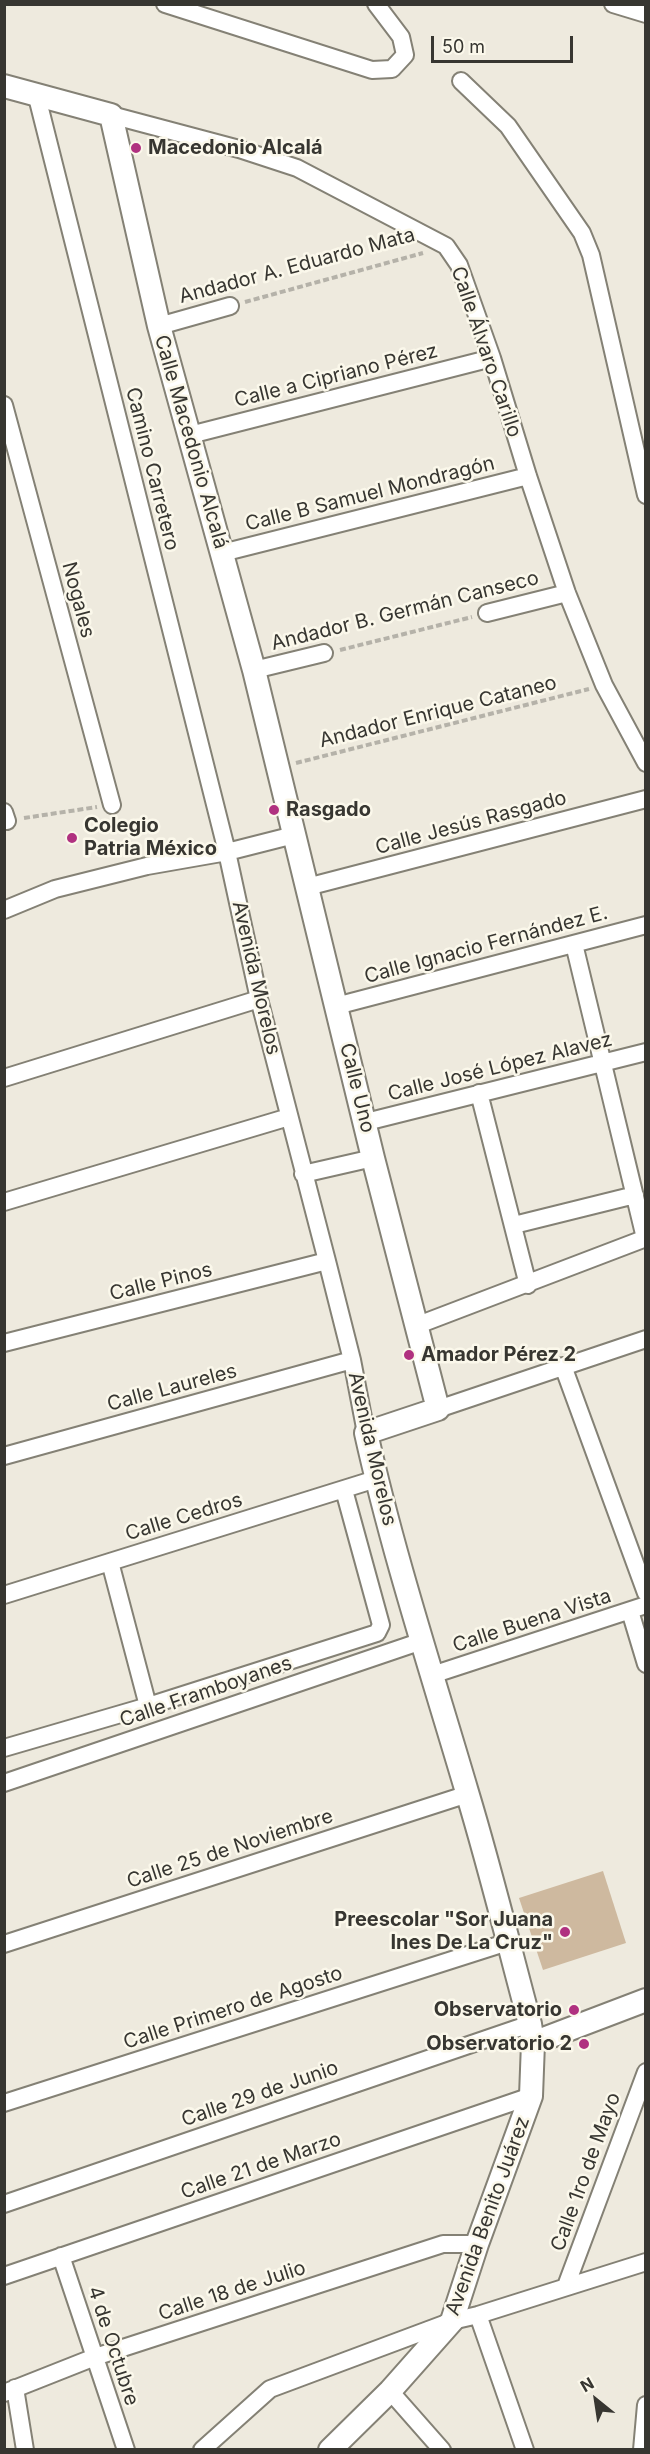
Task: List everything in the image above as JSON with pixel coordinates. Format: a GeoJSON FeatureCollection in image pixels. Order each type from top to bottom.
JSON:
{"type":"FeatureCollection","features":[{"type":"Feature","properties":{"kind":"street"},"geometry":{"type":"LineString","coordinates":[[165,4],[372,70],[392,69],[405,55],[402,37],[376,4]]}},
{"type":"Feature","properties":{"kind":"street"},"geometry":{"type":"LineString","coordinates":[[613,4],[645,14]]}},
{"type":"Feature","properties":{"kind":"street"},"geometry":{"type":"LineString","coordinates":[[461,81],[508,126],[582,233],[594,266],[645,495]]}},
{"type":"Feature","properties":{"kind":"street","name":"Calle Álvaro Carillo"},"geometry":{"type":"LineString","coordinates":[[4,86],[238,148],[297,168],[446,246],[459,265],[492,358],[567,593],[604,685],[645,763]]}},
{"type":"Feature","properties":{"kind":"street","name":"Camino Carretero"},"geometry":{"type":"LineString","coordinates":[[37,96],[227,852]]}},
{"type":"Feature","properties":{"kind":"street","name":"Calle Macedonio Alcalá"},"geometry":{"type":"LineString","coordinates":[[111,115],[159,326],[254,670],[278,767]]}},
{"type":"Feature","properties":{"kind":"street","name":"Andador A. Eduardo Mata"},"geometry":{"type":"LineString","coordinates":[[159,326],[230,306]]}},
{"type":"Feature","properties":{"kind":"street","name":"Calle a Cipriano Pérez"},"geometry":{"type":"LineString","coordinates":[[190,435],[492,358]]}},
{"type":"Feature","properties":{"kind":"street","name":"Nogales"},"geometry":{"type":"LineString","coordinates":[[4,405],[112,805]]}},
{"type":"Feature","properties":{"kind":"street","name":"Calle B Samuel Mondragón"},"geometry":{"type":"LineString","coordinates":[[222,553],[528,476]]}},
{"type":"Feature","properties":{"kind":"street","name":"Andador B. Germán Canseco"},"geometry":{"type":"LineString","coordinates":[[487,613],[567,593]]}},
{"type":"Feature","properties":{"kind":"street","name":"Andador B. Germán Canseco"},"geometry":{"type":"LineString","coordinates":[[254,670],[324,654]]}},
{"type":"Feature","properties":{"kind":"street","name":"Calle Uno"},"geometry":{"type":"LineString","coordinates":[[278,767],[373,1158],[438,1408]]}},
{"type":"Feature","properties":{"kind":"street","name":"Calle Jesús Rasgado"},"geometry":{"type":"LineString","coordinates":[[307,887],[645,799]]}},
{"type":"Feature","properties":{"kind":"street"},"geometry":{"type":"LineString","coordinates":[[4,910],[55,889],[147,866],[227,852],[294,835]]}},
{"type":"Feature","properties":{"kind":"street","name":"Avenida Morelos"},"geometry":{"type":"LineString","coordinates":[[227,852],[259,999],[352,1360],[376,1479],[468,1794],[531,2033]]}},
{"type":"Feature","properties":{"kind":"street","name":"Calle Ignacio Fernández E."},"geometry":{"type":"LineString","coordinates":[[336,1006],[645,925]]}},
{"type":"Feature","properties":{"kind":"street"},"geometry":{"type":"LineString","coordinates":[[418,1325],[528,1285],[645,1238],[573,944]]}},
{"type":"Feature","properties":{"kind":"street"},"geometry":{"type":"LineString","coordinates":[[4,1077],[259,999]]}},
{"type":"Feature","properties":{"kind":"street","name":"Calle José López Alavez"},"geometry":{"type":"LineString","coordinates":[[366,1122],[645,1052]]}},
{"type":"Feature","properties":{"kind":"street"},"geometry":{"type":"LineString","coordinates":[[478,1093],[528,1285]]}},
{"type":"Feature","properties":{"kind":"street"},"geometry":{"type":"LineString","coordinates":[[4,1202],[289,1117]]}},
{"type":"Feature","properties":{"kind":"street"},"geometry":{"type":"LineString","coordinates":[[303,1174],[373,1158]]}},
{"type":"Feature","properties":{"kind":"street"},"geometry":{"type":"LineString","coordinates":[[514,1225],[635,1195]]}},
{"type":"Feature","properties":{"kind":"street","name":"Calle Pinos"},"geometry":{"type":"LineString","coordinates":[[4,1343],[327,1262]]}},
{"type":"Feature","properties":{"kind":"street"},"geometry":{"type":"LineString","coordinates":[[366,1433],[645,1339]]}},
{"type":"Feature","properties":{"kind":"street","name":"Calle Laureles"},"geometry":{"type":"LineString","coordinates":[[4,1456],[352,1360]]}},
{"type":"Feature","properties":{"kind":"street"},"geometry":{"type":"LineString","coordinates":[[562,1366],[645,1593]]}},
{"type":"Feature","properties":{"kind":"street","name":"Calle Cedros"},"geometry":{"type":"LineString","coordinates":[[4,1595],[376,1479]]}},
{"type":"Feature","properties":{"kind":"street"},"geometry":{"type":"LineString","coordinates":[[4,1748],[148,1706],[377,1633],[381,1625],[344,1490]]}},
{"type":"Feature","properties":{"kind":"street"},"geometry":{"type":"LineString","coordinates":[[110,1562],[148,1706]]}},
{"type":"Feature","properties":{"kind":"street"},"geometry":{"type":"LineString","coordinates":[[638,1608],[645,1664]]}},
{"type":"Feature","properties":{"kind":"street","name":"Calle Buena Vista"},"geometry":{"type":"LineString","coordinates":[[432,1675],[638,1608]]}},
{"type":"Feature","properties":{"kind":"street","name":"Calle Framboyanes"},"geometry":{"type":"LineString","coordinates":[[4,1783],[422,1641]]}},
{"type":"Feature","properties":{"kind":"street","name":"Calle 25 de Noviembre"},"geometry":{"type":"LineString","coordinates":[[4,1944],[468,1794]]}},
{"type":"Feature","properties":{"kind":"street","name":"Calle Primero de Agosto"},"geometry":{"type":"LineString","coordinates":[[4,2103],[508,1942]]}},
{"type":"Feature","properties":{"kind":"street"},"geometry":{"type":"LineString","coordinates":[[531,2033],[645,2000]]}},
{"type":"Feature","properties":{"kind":"street","name":"Avenida Benito Juárez"},"geometry":{"type":"LineString","coordinates":[[330,2450],[390,2391],[452,2321],[477,2244],[531,2096],[531,2033]]}},
{"type":"Feature","properties":{"kind":"street","name":"Calle 29 de Junio"},"geometry":{"type":"LineString","coordinates":[[4,2204],[531,2033]]}},
{"type":"Feature","properties":{"kind":"street","name":"Calle 1ro de Mayo"},"geometry":{"type":"LineString","coordinates":[[566,2286],[645,2072]]}},
{"type":"Feature","properties":{"kind":"street","name":"Calle 21 de Marzo"},"geometry":{"type":"LineString","coordinates":[[4,2276],[531,2096]]}},
{"type":"Feature","properties":{"kind":"street","name":"Calle 18 de Julio"},"geometry":{"type":"LineString","coordinates":[[10,2391],[95,2357],[443,2244],[477,2244]]}},
{"type":"Feature","properties":{"kind":"street","name":"4 de Octubre"},"geometry":{"type":"LineString","coordinates":[[61,2256],[126,2450]]}},
{"type":"Feature","properties":{"kind":"street"},"geometry":{"type":"LineString","coordinates":[[202,2450],[270,2389],[452,2321],[478,2315],[645,2262]]}},
{"type":"Feature","properties":{"kind":"street"},"geometry":{"type":"LineString","coordinates":[[478,2315],[525,2450]]}},
{"type":"Feature","properties":{"kind":"street"},"geometry":{"type":"LineString","coordinates":[[10,2391],[25,2450]]}},
{"type":"Feature","properties":{"kind":"street"},"geometry":{"type":"LineString","coordinates":[[390,2391],[442,2450]]}},
{"type":"Feature","properties":{"kind":"street"},"geometry":{"type":"LineString","coordinates":[[642,2450],[645,2405]]}},
{"type":"Feature","properties":{"kind":"path","name":"Andador A. Eduardo Mata"},"geometry":{"type":"LineString","coordinates":[[230,306],[446,246]]}},
{"type":"Feature","properties":{"kind":"path","name":"Andador B. Germán Canseco"},"geometry":{"type":"LineString","coordinates":[[324,654],[487,613]]}},
{"type":"Feature","properties":{"kind":"path","name":"Andador Enrique Cataneo"},"geometry":{"type":"LineString","coordinates":[[278,767],[604,685]]}},
{"type":"Feature","properties":{"kind":"path"},"geometry":{"type":"LineString","coordinates":[[6,817],[112,805]]}},
{"type":"Feature","properties":{"kind":"building","name":"Preescolar \"Sor Juana Ines De La Cruz\""},"geometry":{"type":"Polygon","coordinates":[[[603,1871],[626,1943],[543,1970],[519,1898],[603,1871]]]}},
{"type":"Feature","properties":{"kind":"place","name":"Macedonio Alcalá"},"geometry":{"type":"Point","coordinates":[136,148]}},
{"type":"Feature","properties":{"kind":"place","name":"Rasgado"},"geometry":{"type":"Point","coordinates":[274,810]}},
{"type":"Feature","properties":{"kind":"place","name":"Colegio Patria México"},"geometry":{"type":"Point","coordinates":[72,838]}},
{"type":"Feature","properties":{"kind":"place","name":"Amador Pérez 2"},"geometry":{"type":"Point","coordinates":[409,1355]}},
{"type":"Feature","properties":{"kind":"place","name":"Preescolar \"Sor Juana Ines De La Cruz\""},"geometry":{"type":"Point","coordinates":[565,1932]}},
{"type":"Feature","properties":{"kind":"place","name":"Observatorio"},"geometry":{"type":"Point","coordinates":[574,2010]}},
{"type":"Feature","properties":{"kind":"place","name":"Observatorio 2"},"geometry":{"type":"Point","coordinates":[584,2044]}}]}
